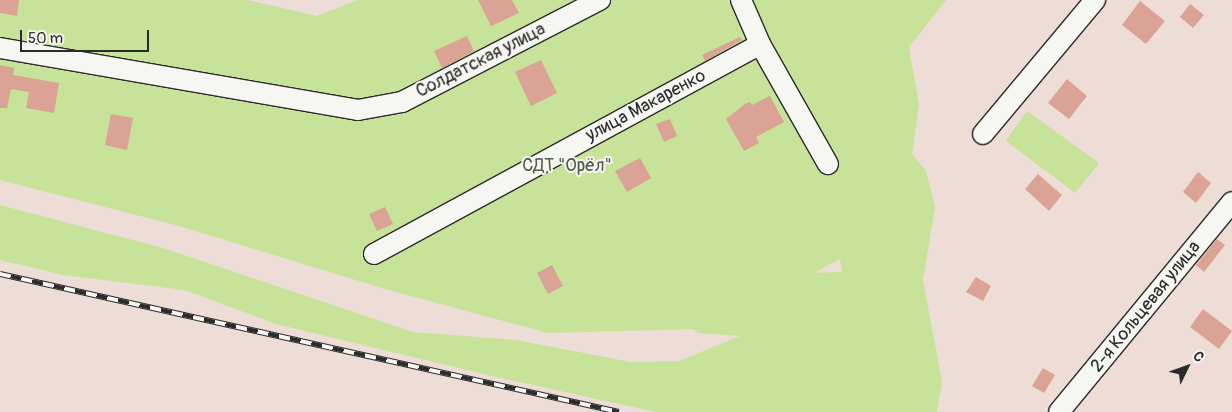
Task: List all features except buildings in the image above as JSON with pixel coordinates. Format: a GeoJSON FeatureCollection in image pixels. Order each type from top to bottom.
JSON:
{"type":"FeatureCollection","features":[{"type":"Feature","properties":{"kind":"street","name":"Солдатская улица"},"geometry":{"type":"LineString","coordinates":[[0,48],[358,110],[402,102],[600,0]]}},
{"type":"Feature","properties":{"kind":"street"},"geometry":{"type":"LineString","coordinates":[[741,0],[760,44],[828,164]]}},
{"type":"Feature","properties":{"kind":"street"},"geometry":{"type":"LineString","coordinates":[[983,134],[1095,0]]}},
{"type":"Feature","properties":{"kind":"street","name":"улица Макаренко"},"geometry":{"type":"LineString","coordinates":[[374,254],[760,44]]}},
{"type":"Feature","properties":{"kind":"street","name":"2-я Кольцевая улица"},"geometry":{"type":"LineString","coordinates":[[1059,412],[1232,202]]}},
{"type":"Feature","properties":{"kind":"green space","name":"СДТ \"Орёл\""},"geometry":{"type":"Polygon","coordinates":[[[0,0],[247,0],[317,16],[357,0],[946,0],[909,47],[919,105],[912,154],[926,171],[935,207],[923,280],[942,382],[937,412],[656,412],[483,374],[276,324],[184,290],[63,275],[0,260],[0,205],[163,248],[413,332],[516,340],[631,362],[679,361],[740,336],[698,333],[693,329],[548,333],[385,289],[179,226],[0,180],[0,0]],[[840,259],[814,273],[842,272],[840,259]]]}},
{"type":"Feature","properties":{"kind":"green space"},"geometry":{"type":"Polygon","coordinates":[[[1027,111],[1099,163],[1075,193],[1006,141],[1027,111]]]}},
{"type":"Feature","properties":{"kind":"railway"},"geometry":{"type":"LineString","coordinates":[[0,274],[619,412]]}}]}
